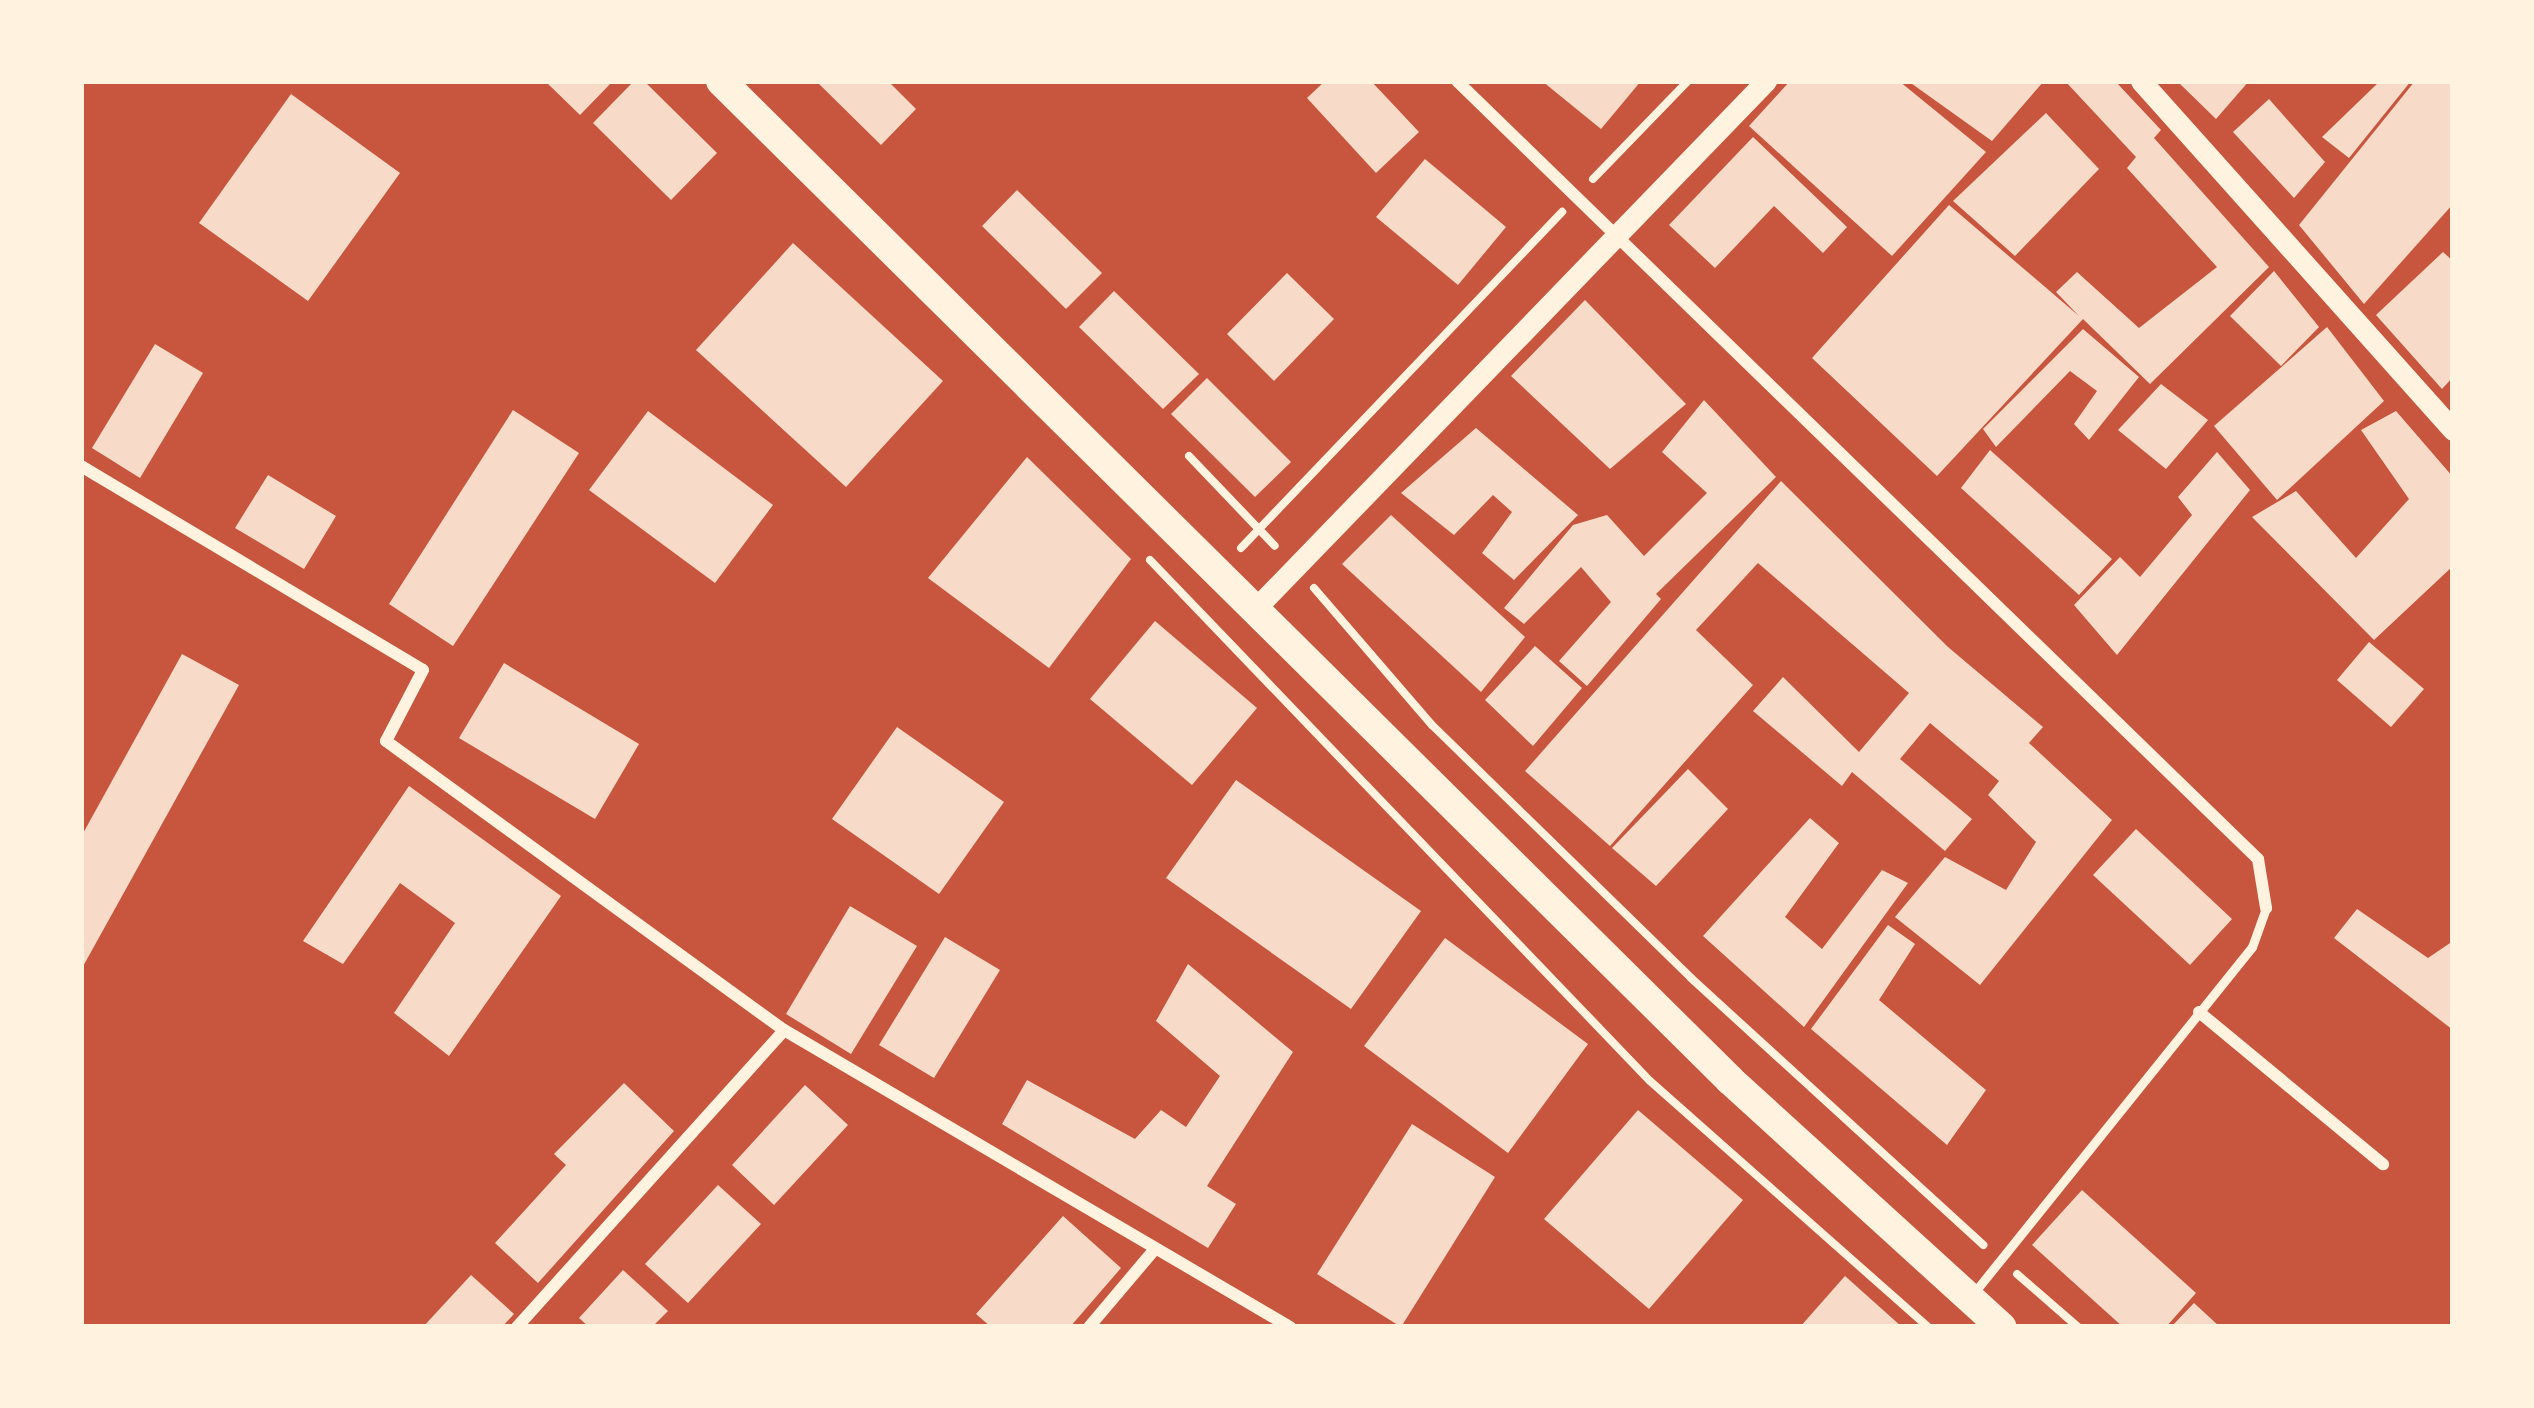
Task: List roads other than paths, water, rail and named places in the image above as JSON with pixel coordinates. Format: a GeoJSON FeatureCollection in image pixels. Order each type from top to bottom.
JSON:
{"type":"FeatureCollection","features":[{"type":"Feature","properties":{"kind":"main road"},"geometry":{"type":"LineString","coordinates":[[721,81],[1730,1080],[2000,1327]]}},
{"type":"Feature","properties":{"kind":"street"},"geometry":{"type":"LineString","coordinates":[[1457,81],[1610,238],[2258,859],[2266,908]]}},
{"type":"Feature","properties":{"kind":"street"},"geometry":{"type":"LineString","coordinates":[[1256,609],[1766,81]]}},
{"type":"Feature","properties":{"kind":"street"},"geometry":{"type":"LineString","coordinates":[[2141,81],[2451,423]]}},
{"type":"Feature","properties":{"kind":"street"},"geometry":{"type":"LineString","coordinates":[[81,466],[424,670],[386,741],[784,1030],[1290,1327]]}},
{"type":"Feature","properties":{"kind":"street"},"geometry":{"type":"LineString","coordinates":[[2199,1012],[2383,1164]]}},
{"type":"Feature","properties":{"kind":"street"},"geometry":{"type":"LineString","coordinates":[[517,1327],[784,1030]]}},
{"type":"Feature","properties":{"kind":"street"},"geometry":{"type":"LineString","coordinates":[[1089,1327],[1155,1249]]}},
{"type":"Feature","properties":{"kind":"lane"},"geometry":{"type":"LineString","coordinates":[[1967,1301],[2252,947],[2266,908]]}}]}
